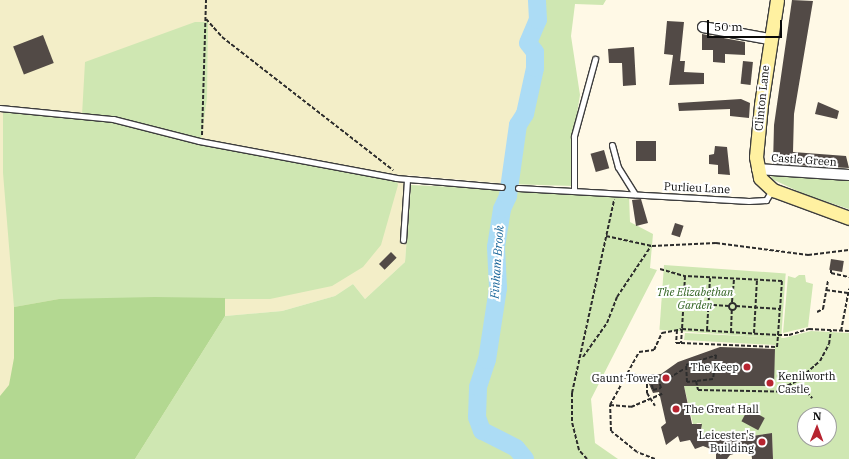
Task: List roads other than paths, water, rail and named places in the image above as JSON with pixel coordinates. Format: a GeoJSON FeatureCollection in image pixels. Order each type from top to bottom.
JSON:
{"type":"FeatureCollection","features":[{"type":"Feature","properties":{"kind":"main road","name":"Clinton Lane"},"geometry":{"type":"LineString","coordinates":[[758,169],[769,39],[776,0]]}},
{"type":"Feature","properties":{"kind":"main road"},"geometry":{"type":"LineString","coordinates":[[758,169],[760,178],[773,190],[849,218]]}},
{"type":"Feature","properties":{"kind":"street"},"geometry":{"type":"LineString","coordinates":[[703,27],[769,39]]}},
{"type":"Feature","properties":{"kind":"street","name":"Castle Green"},"geometry":{"type":"LineString","coordinates":[[758,169],[849,175]]}},
{"type":"Feature","properties":{"kind":"lane"},"geometry":{"type":"LineString","coordinates":[[574,190],[574,136],[596,59]]}},
{"type":"Feature","properties":{"kind":"lane"},"geometry":{"type":"LineString","coordinates":[[0,108],[113,119],[201,141],[396,178],[502,187]]}},
{"type":"Feature","properties":{"kind":"lane"},"geometry":{"type":"LineString","coordinates":[[612,145],[618,167],[635,194]]}},
{"type":"Feature","properties":{"kind":"lane"},"geometry":{"type":"LineString","coordinates":[[403,240],[407,179]]}},
{"type":"Feature","properties":{"kind":"lane","name":"Purlieu Lane"},"geometry":{"type":"LineString","coordinates":[[518,188],[749,201],[766,200],[773,190]]}},
{"type":"Feature","properties":{"kind":"waterway","name":"Finham Brook"},"geometry":{"type":"LineString","coordinates":[[525,459],[516,448],[482,431],[477,417],[478,387],[487,360],[498,288],[496,247],[502,209],[508,196],[518,125],[525,114],[535,68],[535,52],[528,43],[538,20],[537,0]]}},
{"type":"Feature","properties":{"kind":"place","name":"The Keep"},"geometry":{"type":"Point","coordinates":[747,367]}},
{"type":"Feature","properties":{"kind":"place","name":"Gaunt Tower"},"geometry":{"type":"Point","coordinates":[666,378]}},
{"type":"Feature","properties":{"kind":"place","name":"Kenilworth Castle"},"geometry":{"type":"Point","coordinates":[770,383]}},
{"type":"Feature","properties":{"kind":"place","name":"The Great Hall"},"geometry":{"type":"Point","coordinates":[676,409]}},
{"type":"Feature","properties":{"kind":"place","name":"Leicester's Building"},"geometry":{"type":"Point","coordinates":[762,442]}},
{"type":"Feature","properties":{"kind":"park label","name":"The Elizabethan Garden"},"geometry":{"type":"Point","coordinates":[695,299]}}]}
